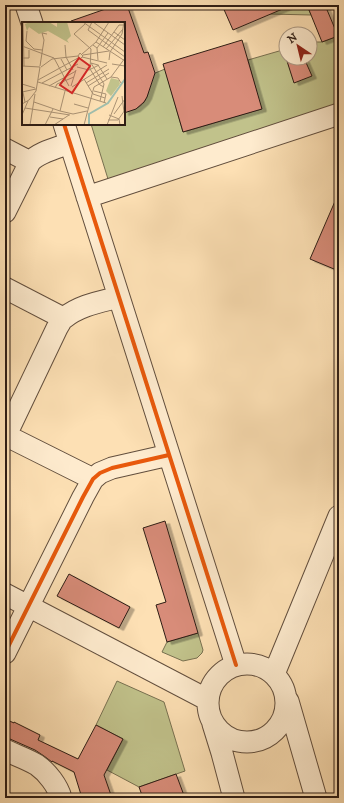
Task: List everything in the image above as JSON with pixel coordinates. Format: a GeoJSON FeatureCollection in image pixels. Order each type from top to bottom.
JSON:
{"type":"FeatureCollection","features":[{"type":"Feature","properties":{"kind":"street"},"geometry":{"type":"LineString","coordinates":[[26,5],[32,22]]}},
{"type":"Feature","properties":{"kind":"street"},"geometry":{"type":"LineString","coordinates":[[87,197],[339,114]]}},
{"type":"Feature","properties":{"kind":"street"},"geometry":{"type":"LineString","coordinates":[[5,212],[30,162],[34,157],[39,155],[67,133],[236,665]]}},
{"type":"Feature","properties":{"kind":"street"},"geometry":{"type":"LineString","coordinates":[[5,149],[30,162]]}},
{"type":"Feature","properties":{"kind":"street"},"geometry":{"type":"LineString","coordinates":[[5,288],[63,318]]}},
{"type":"Feature","properties":{"kind":"street"},"geometry":{"type":"LineString","coordinates":[[92,480],[5,436],[63,318],[87,305],[119,297]]}},
{"type":"Feature","properties":{"kind":"street"},"geometry":{"type":"LineString","coordinates":[[5,653],[92,480],[100,472],[112,468],[169,455]]}},
{"type":"Feature","properties":{"kind":"street"},"geometry":{"type":"LineString","coordinates":[[274,674],[339,516]]}},
{"type":"Feature","properties":{"kind":"street"},"geometry":{"type":"LineString","coordinates":[[5,594],[210,710],[219,730],[229,738],[241,742],[254,742],[266,738],[276,730],[283,720],[287,708],[286,695]]}},
{"type":"Feature","properties":{"kind":"street"},"geometry":{"type":"LineString","coordinates":[[234,798],[210,710],[211,689],[217,678],[226,670],[236,665],[250,664],[262,667],[274,674],[282,683],[316,798]]}},
{"type":"Feature","properties":{"kind":"street"},"geometry":{"type":"LineString","coordinates":[[5,750],[37,766],[51,778],[60,792],[61,798]]}},
{"type":"Feature","properties":{"kind":"green space"},"geometry":{"type":"Polygon","coordinates":[[[266,5],[307,5],[311,15],[270,14],[266,5]]]}},
{"type":"Feature","properties":{"kind":"green space"},"geometry":{"type":"Polygon","coordinates":[[[338,36],[339,38],[339,107],[108,179],[91,125],[125,125],[125,112],[137,108],[141,105],[148,94],[148,76],[165,69],[183,132],[261,109],[248,60],[278,51],[278,66],[318,66],[318,42],[338,36]]]}},
{"type":"Feature","properties":{"kind":"green space"},"geometry":{"type":"Polygon","coordinates":[[[198,633],[203,650],[197,658],[183,661],[162,652],[167,642],[198,633]]]}},
{"type":"Feature","properties":{"kind":"green space"},"geometry":{"type":"Polygon","coordinates":[[[117,681],[164,702],[185,771],[139,787],[107,770],[123,739],[96,725],[117,681]]]}},
{"type":"Feature","properties":{"kind":"building"},"geometry":{"type":"Polygon","coordinates":[[[117,5],[127,5],[144,53],[148,52],[155,73],[147,97],[136,109],[125,113],[125,22],[71,21],[117,5]]]}},
{"type":"Feature","properties":{"kind":"building"},"geometry":{"type":"Polygon","coordinates":[[[222,5],[292,5],[233,30],[222,5]]]}},
{"type":"Feature","properties":{"kind":"building"},"geometry":{"type":"Polygon","coordinates":[[[307,5],[325,5],[338,36],[322,42],[318,32],[318,26],[316,26],[307,5]]]}},
{"type":"Feature","properties":{"kind":"building"},"geometry":{"type":"Polygon","coordinates":[[[242,40],[262,109],[183,132],[163,64],[242,40]]]}},
{"type":"Feature","properties":{"kind":"building"},"geometry":{"type":"Polygon","coordinates":[[[289,66],[308,66],[312,76],[294,83],[289,66]]]}},
{"type":"Feature","properties":{"kind":"building"},"geometry":{"type":"Polygon","coordinates":[[[339,192],[339,258],[334,269],[310,259],[339,192]]]}},
{"type":"Feature","properties":{"kind":"building"},"geometry":{"type":"Polygon","coordinates":[[[165,521],[198,633],[167,642],[156,605],[166,602],[143,528],[165,521]]]}},
{"type":"Feature","properties":{"kind":"building"},"geometry":{"type":"Polygon","coordinates":[[[69,574],[130,607],[119,628],[57,596],[69,574]]]}},
{"type":"Feature","properties":{"kind":"building"},"geometry":{"type":"Polygon","coordinates":[[[5,719],[40,735],[38,740],[78,759],[96,725],[123,739],[104,775],[112,798],[82,798],[74,772],[52,762],[35,750],[5,738],[5,719]]]}},
{"type":"Feature","properties":{"kind":"building"},"geometry":{"type":"Polygon","coordinates":[[[176,774],[185,798],[143,798],[139,787],[176,774]]]}},
{"type":"Feature","properties":{"kind":"cycle path"},"geometry":{"type":"LineString","coordinates":[[64,125],[236,665]]}},
{"type":"Feature","properties":{"kind":"cycle path"},"geometry":{"type":"LineString","coordinates":[[5,653],[93,479],[100,473],[112,468],[169,455]]}}]}
